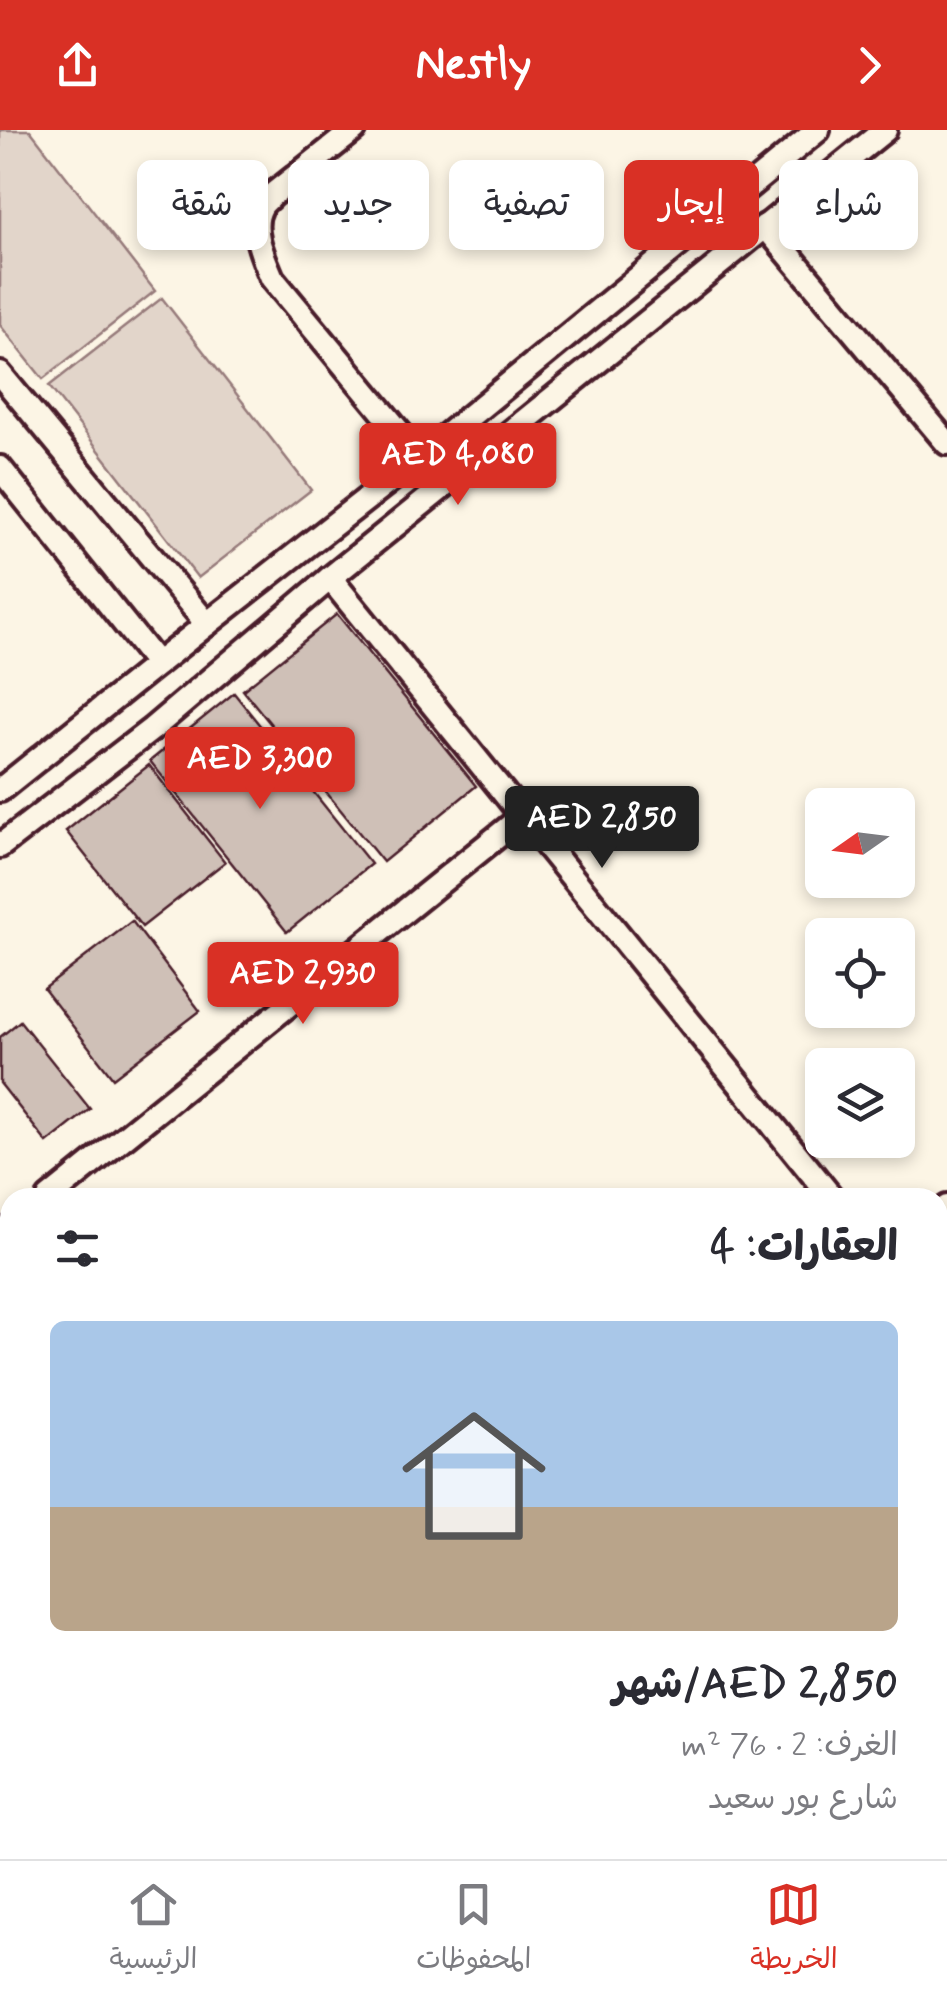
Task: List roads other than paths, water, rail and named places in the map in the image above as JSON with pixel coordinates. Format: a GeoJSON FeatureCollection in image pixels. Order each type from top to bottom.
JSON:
{"type":"FeatureCollection","features":[{"type":"Feature","properties":{"kind":"street"},"geometry":{"type":"LineString","coordinates":[[354,130],[260,208],[257,229],[261,252],[272,278],[420,457]]}},
{"type":"Feature","properties":{"kind":"street"},"geometry":{"type":"LineString","coordinates":[[0,790],[420,457],[818,130]]}},
{"type":"Feature","properties":{"kind":"street"},"geometry":{"type":"LineString","coordinates":[[0,846],[152,729],[330,578],[885,130]]}},
{"type":"Feature","properties":{"kind":"street"},"geometry":{"type":"LineString","coordinates":[[765,226],[947,443]]}},
{"type":"Feature","properties":{"kind":"street"},"geometry":{"type":"LineString","coordinates":[[0,374],[206,624]]}},
{"type":"Feature","properties":{"kind":"street"},"geometry":{"type":"LineString","coordinates":[[0,468],[157,664]]}},
{"type":"Feature","properties":{"kind":"street"},"geometry":{"type":"LineString","coordinates":[[330,578],[824,1188]]}},
{"type":"Feature","properties":{"kind":"street"},"geometry":{"type":"LineString","coordinates":[[78,1188],[524,815]]}}]}
